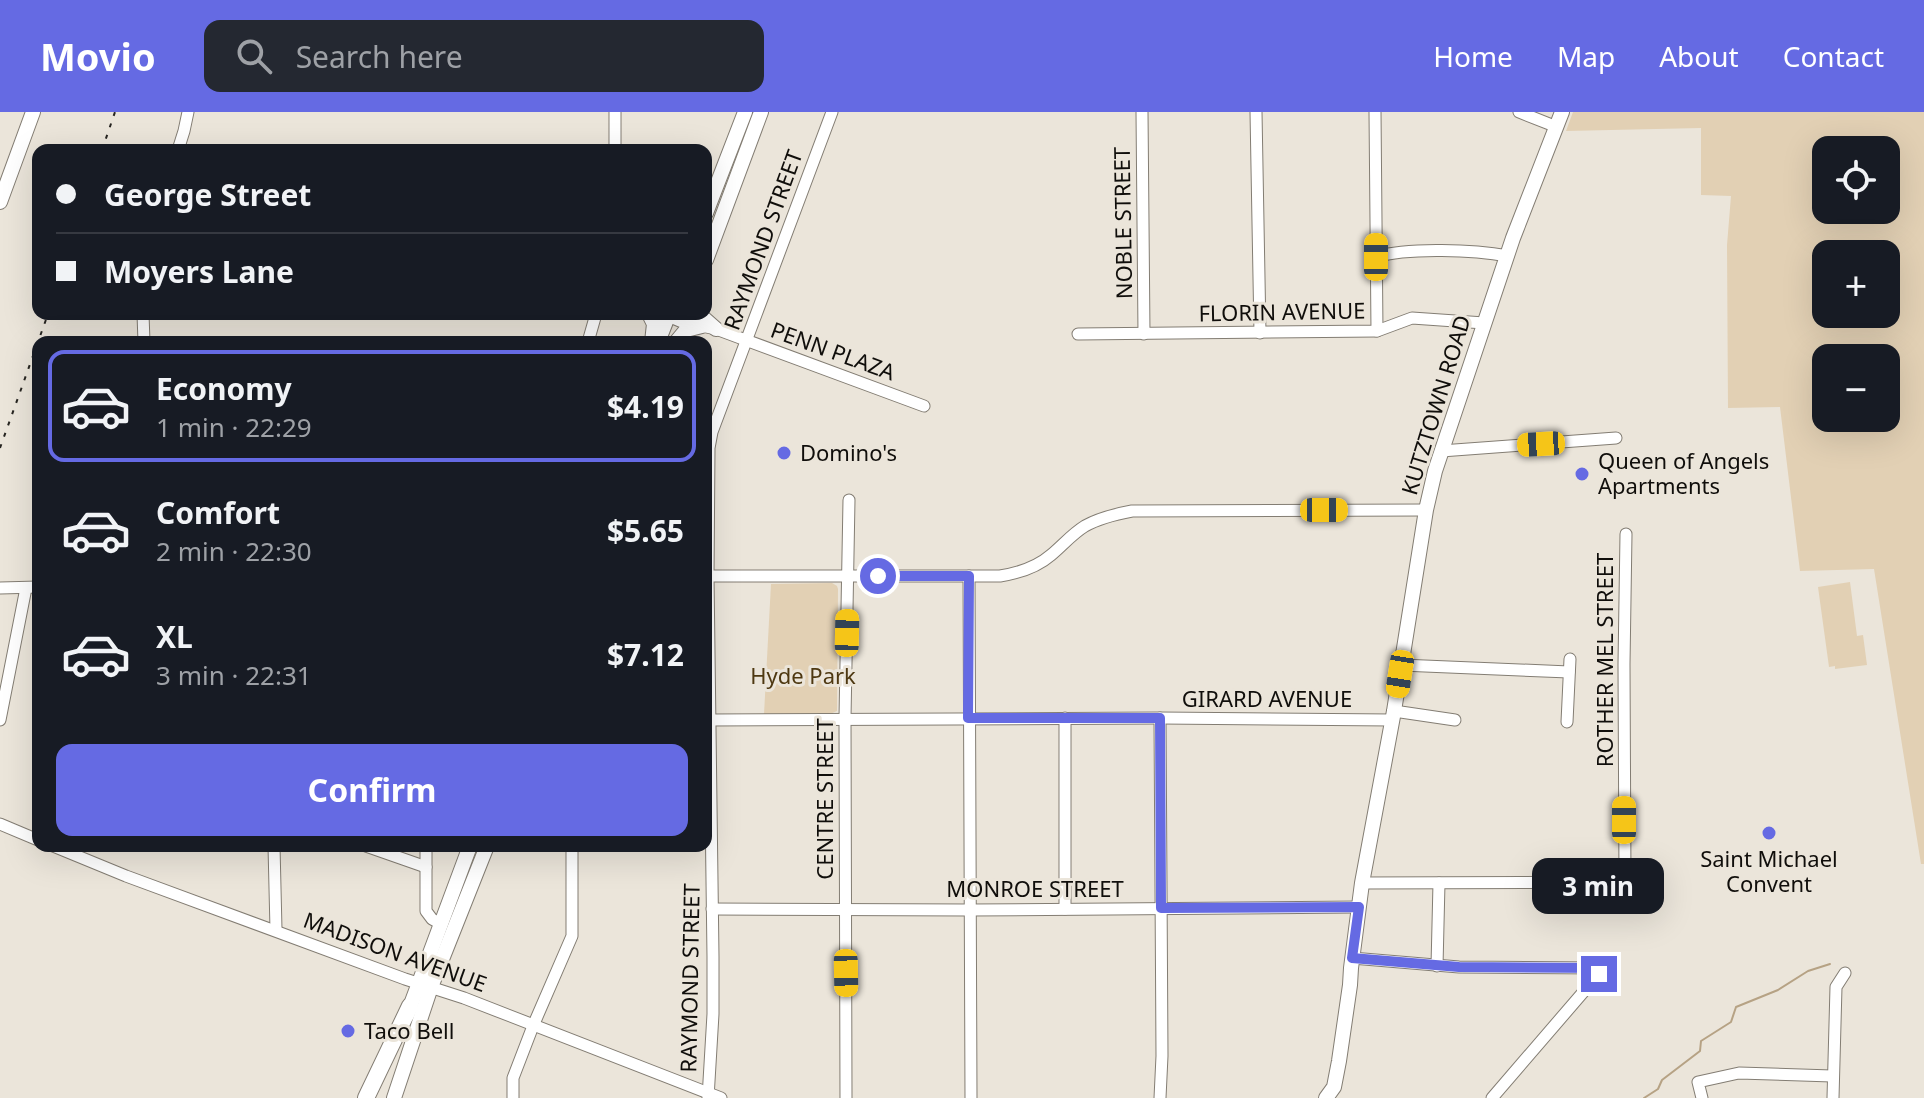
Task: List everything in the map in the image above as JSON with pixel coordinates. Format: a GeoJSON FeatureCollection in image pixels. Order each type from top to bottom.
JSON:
{"type":"FeatureCollection","features":[{"type":"Feature","properties":{"kind":"highway"},"geometry":{"type":"LineString","coordinates":[[366,1098],[410,1006]]}},
{"type":"Feature","properties":{"kind":"main road"},"geometry":{"type":"LineString","coordinates":[[0,202],[33,112]]}},
{"type":"Feature","properties":{"kind":"main road"},"geometry":{"type":"LineString","coordinates":[[712,197],[745,112]]}},
{"type":"Feature","properties":{"kind":"main road"},"geometry":{"type":"LineString","coordinates":[[712,244],[761,112]]}},
{"type":"Feature","properties":{"kind":"main road","name":"KUTZTOWN ROAD"},"geometry":{"type":"LineString","coordinates":[[1331,1094],[1350,985],[1362,883],[1426,510],[1441,451],[1513,238],[1562,112]]}},
{"type":"Feature","properties":{"kind":"main road"},"geometry":{"type":"LineString","coordinates":[[680,336],[686,330],[706,323]]}},
{"type":"Feature","properties":{"kind":"main road"},"geometry":{"type":"LineString","coordinates":[[394,1098],[441,924],[468,852]]}},
{"type":"Feature","properties":{"kind":"main road"},"geometry":{"type":"LineString","coordinates":[[376,1098],[410,1006],[425,985],[484,852]]}},
{"type":"Feature","properties":{"kind":"street"},"geometry":{"type":"LineString","coordinates":[[180,144],[188,112]]}},
{"type":"Feature","properties":{"kind":"street"},"geometry":{"type":"LineString","coordinates":[[615,112],[615,144]]}},
{"type":"Feature","properties":{"kind":"street","name":"RAYMOND STREET"},"geometry":{"type":"LineString","coordinates":[[712,436],[832,112]]}},
{"type":"Feature","properties":{"kind":"street","name":"NOBLE STREET"},"geometry":{"type":"LineString","coordinates":[[1142,112],[1144,334]]}},
{"type":"Feature","properties":{"kind":"street"},"geometry":{"type":"LineString","coordinates":[[1256,112],[1260,333]]}},
{"type":"Feature","properties":{"kind":"street"},"geometry":{"type":"LineString","coordinates":[[1375,112],[1377,331]]}},
{"type":"Feature","properties":{"kind":"street"},"geometry":{"type":"LineString","coordinates":[[1519,112],[1557,127]]}},
{"type":"Feature","properties":{"kind":"street"},"geometry":{"type":"LineString","coordinates":[[1376,257],[1398,252],[1463,251],[1508,256]]}},
{"type":"Feature","properties":{"kind":"street","name":"FLORIN AVENUE"},"geometry":{"type":"LineString","coordinates":[[1078,334],[1377,331],[1412,318],[1484,323]]}},
{"type":"Feature","properties":{"kind":"street","name":"PENN PLAZA"},"geometry":{"type":"LineString","coordinates":[[706,323],[924,406]]}},
{"type":"Feature","properties":{"kind":"street"},"geometry":{"type":"LineString","coordinates":[[1441,451],[1616,438]]}},
{"type":"Feature","properties":{"kind":"street","name":"CENTRE STREET"},"geometry":{"type":"LineString","coordinates":[[846,1098],[845,718],[849,500]]}},
{"type":"Feature","properties":{"kind":"street"},"geometry":{"type":"LineString","coordinates":[[712,576],[1000,576],[1030,569],[1052,555],[1082,527],[1132,511],[1426,510]]}},
{"type":"Feature","properties":{"kind":"street","name":"ROTHER MEL STREET"},"geometry":{"type":"LineString","coordinates":[[1439,883],[1625,882],[1626,534]]}},
{"type":"Feature","properties":{"kind":"street"},"geometry":{"type":"LineString","coordinates":[[969,576],[971,1098]]}},
{"type":"Feature","properties":{"kind":"street"},"geometry":{"type":"LineString","coordinates":[[0,588],[32,588],[0,720]]}},
{"type":"Feature","properties":{"kind":"street"},"geometry":{"type":"LineString","coordinates":[[1401,665],[1570,666],[1567,722]]}},
{"type":"Feature","properties":{"kind":"street","name":"GIRARD AVENUE"},"geometry":{"type":"LineString","coordinates":[[712,720],[1393,716],[1455,720]]}},
{"type":"Feature","properties":{"kind":"street"},"geometry":{"type":"LineString","coordinates":[[1065,718],[1065,909]]}},
{"type":"Feature","properties":{"kind":"street"},"geometry":{"type":"LineString","coordinates":[[1160,718],[1160,1098]]}},
{"type":"Feature","properties":{"kind":"street"},"geometry":{"type":"LineString","coordinates":[[0,824],[32,837]]}},
{"type":"Feature","properties":{"kind":"street","name":"MADISON AVENUE"},"geometry":{"type":"LineString","coordinates":[[68,852],[464,998],[721,1098]]}},
{"type":"Feature","properties":{"kind":"street"},"geometry":{"type":"LineString","coordinates":[[274,852],[276,930]]}},
{"type":"Feature","properties":{"kind":"street"},"geometry":{"type":"LineString","coordinates":[[383,852],[426,867]]}},
{"type":"Feature","properties":{"kind":"street"},"geometry":{"type":"LineString","coordinates":[[426,852],[426,911],[441,924]]}},
{"type":"Feature","properties":{"kind":"street"},"geometry":{"type":"LineString","coordinates":[[513,1098],[513,1078],[572,936],[572,852]]}},
{"type":"Feature","properties":{"kind":"street","name":"RAYMOND STREET"},"geometry":{"type":"LineString","coordinates":[[708,1095],[713,1014],[710,852]]}},
{"type":"Feature","properties":{"kind":"street"},"geometry":{"type":"LineString","coordinates":[[1362,883],[1439,883],[1437,966]]}},
{"type":"Feature","properties":{"kind":"street","name":"MONROE STREET"},"geometry":{"type":"LineString","coordinates":[[712,909],[1359,907]]}},
{"type":"Feature","properties":{"kind":"street"},"geometry":{"type":"LineString","coordinates":[[1352,958],[1437,966],[1604,968],[1492,1098]]}},
{"type":"Feature","properties":{"kind":"street"},"geometry":{"type":"LineString","coordinates":[[1833,1098],[1836,987],[1845,973]]}},
{"type":"Feature","properties":{"kind":"street"},"geometry":{"type":"LineString","coordinates":[[1702,1098],[1698,1082],[1739,1073],[1832,1076]]}},
{"type":"Feature","properties":{"kind":"green space"},"geometry":{"type":"Polygon","coordinates":[[[1573,112],[1924,112],[1924,864],[1921,864],[1874,569],[1800,571],[1780,407],[1728,408],[1727,245],[1731,196],[1701,195],[1701,128],[1566,131],[1573,112]]]}},
{"type":"Feature","properties":{"kind":"green space"},"geometry":{"type":"Polygon","coordinates":[[[1850,582],[1857,636],[1863,635],[1867,665],[1835,669],[1835,666],[1829,667],[1818,587],[1850,582]]]}},
{"type":"Feature","properties":{"kind":"green space","name":"Hyde Park"},"geometry":{"type":"Polygon","coordinates":[[[832,583],[838,589],[837,711],[830,714],[764,714],[771,584],[832,583]]]}},
{"type":"Feature","properties":{"kind":"waterway"},"geometry":{"type":"LineString","coordinates":[[1644,1098],[1700,1051],[1701,1041],[1731,1022],[1736,1007],[1778,990],[1808,971],[1830,964]]}},
{"type":"Feature","properties":{"kind":"railway"},"geometry":{"type":"LineString","coordinates":[[104,144],[115,112]]}},
{"type":"Feature","properties":{"kind":"railway"},"geometry":{"type":"LineString","coordinates":[[40,336],[46,320]]}},
{"type":"Feature","properties":{"kind":"railway"},"geometry":{"type":"LineString","coordinates":[[0,448],[32,359]]}},
{"type":"Feature","properties":{"kind":"place","name":"Domino's"},"geometry":{"type":"Point","coordinates":[784,453]}},
{"type":"Feature","properties":{"kind":"place","name":"Queen of Angels Apartments"},"geometry":{"type":"Point","coordinates":[1582,474]}},
{"type":"Feature","properties":{"kind":"place","name":"Saint Michael Convent"},"geometry":{"type":"Point","coordinates":[1769,833]}},
{"type":"Feature","properties":{"kind":"place","name":"Taco Bell"},"geometry":{"type":"Point","coordinates":[348,1031]}},
{"type":"Feature","properties":{"kind":"route"},"geometry":{"type":"LineString","coordinates":[[878,576],[969,576],[968,718],[1160,718],[1161,908],[1359,907],[1352,958],[1459,967],[1604,968],[1599,974]]}}]}
